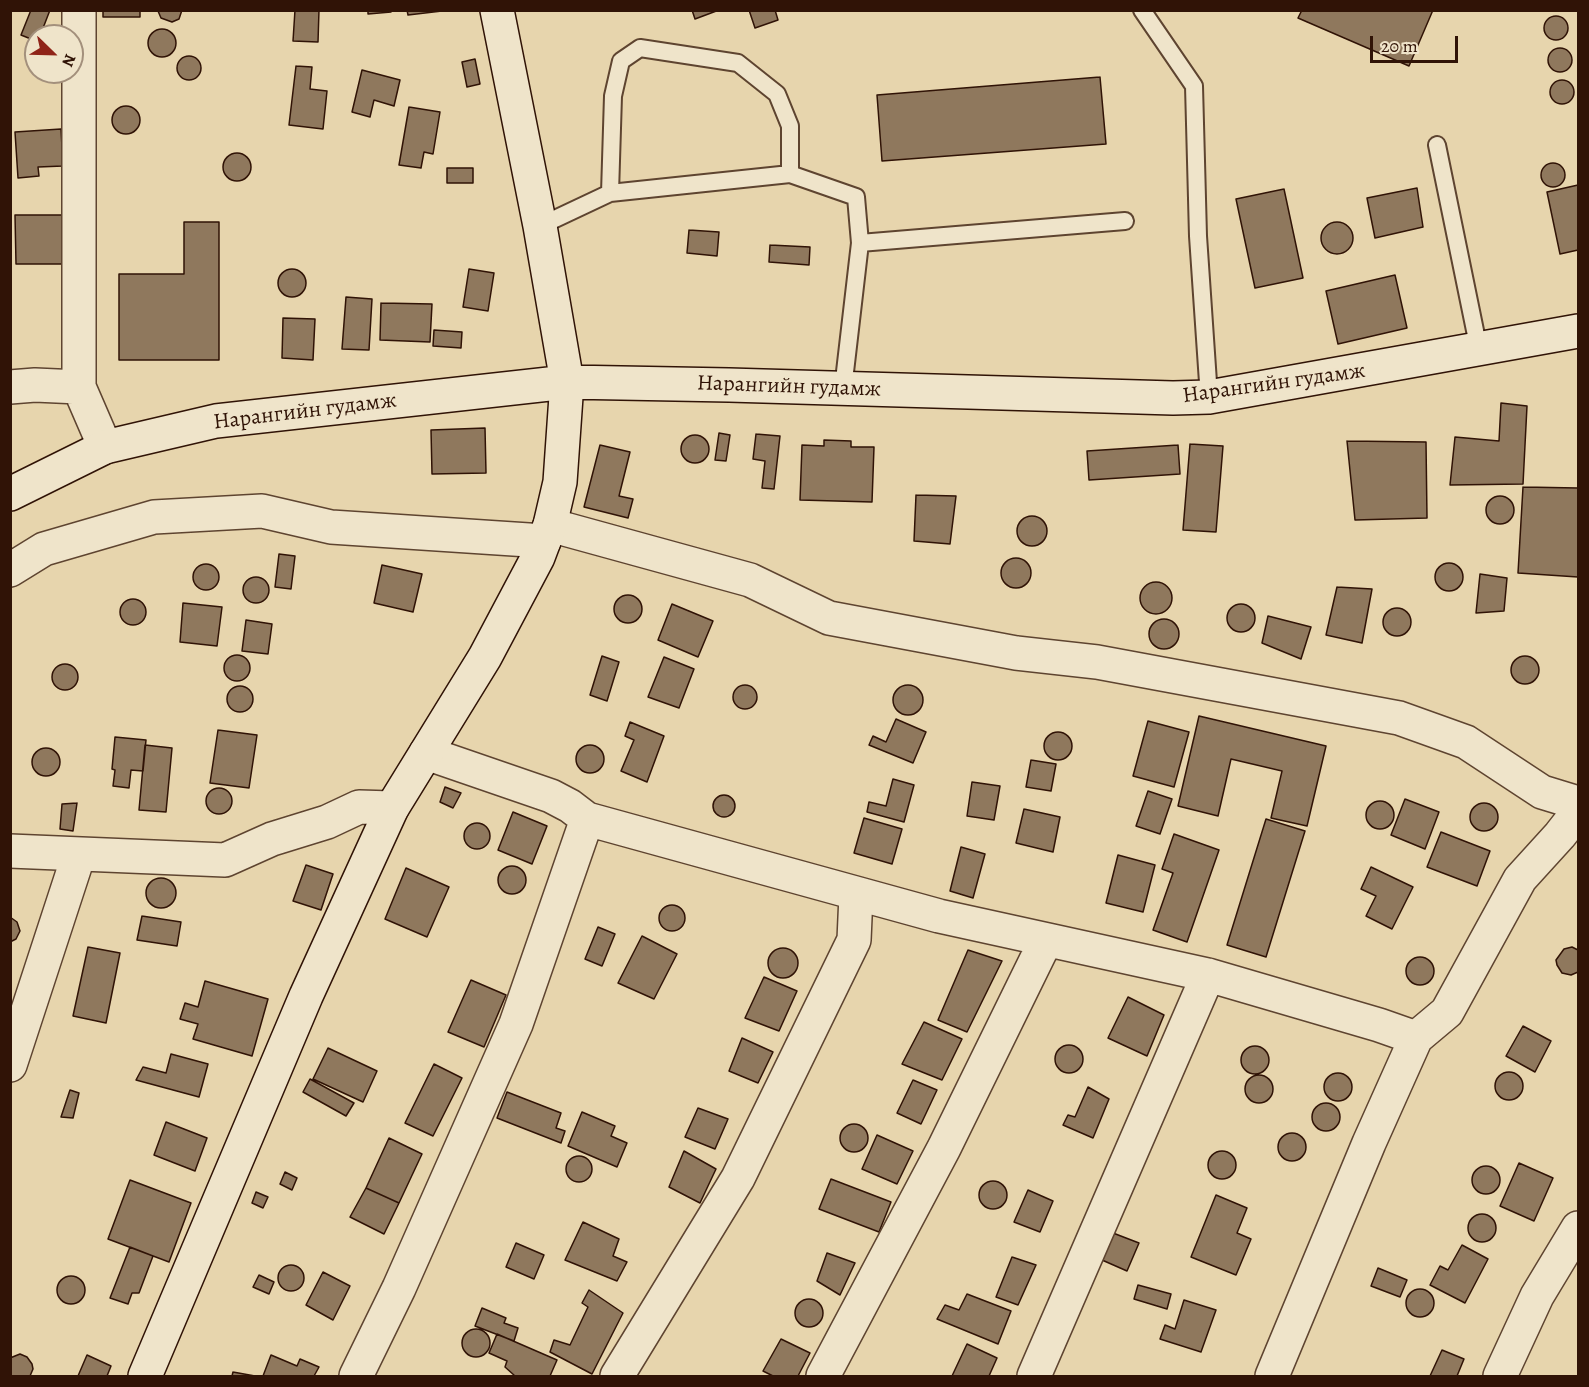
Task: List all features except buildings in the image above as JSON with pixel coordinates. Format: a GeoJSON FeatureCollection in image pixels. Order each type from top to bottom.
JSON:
{"type":"FeatureCollection","features":[{"type":"Feature","properties":{"kind":"street"},"geometry":{"type":"LineString","coordinates":[[79,10],[79,387],[105,447]]}},
{"type":"Feature","properties":{"kind":"street"},"geometry":{"type":"LineString","coordinates":[[145,1377],[306,996],[392,808],[485,657],[538,557],[547,533],[560,482],[567,382],[540,226],[497,10]]}},
{"type":"Feature","properties":{"kind":"street","name":"Нарангийн гудамж"},"geometry":{"type":"LineString","coordinates":[[10,494],[105,447],[216,421],[567,382],[1173,399],[1209,397],[1578,331]]}},
{"type":"Feature","properties":{"kind":"street"},"geometry":{"type":"LineString","coordinates":[[10,387],[35,385],[79,387]]}},
{"type":"Feature","properties":{"kind":"street"},"geometry":{"type":"LineString","coordinates":[[10,570],[44,549],[154,517],[262,511],[332,527],[547,533],[750,580],[829,618],[1016,653],[1097,662],[1399,718],[1466,742],[1542,792],[1578,803]]}},
{"type":"Feature","properties":{"kind":"street"},"geometry":{"type":"LineString","coordinates":[[426,753],[551,796],[570,806],[587,819],[856,895],[939,916],[1208,975],[1416,1038]]}},
{"type":"Feature","properties":{"kind":"street"},"geometry":{"type":"LineString","coordinates":[[10,851],[225,860],[272,839],[327,822],[359,807],[392,808]]}},
{"type":"Feature","properties":{"kind":"street"},"geometry":{"type":"LineString","coordinates":[[1272,1377],[1369,1143],[1416,1038],[1447,1012],[1520,879],[1578,812]]}},
{"type":"Feature","properties":{"kind":"street"},"geometry":{"type":"LineString","coordinates":[[356,1377],[399,1288],[516,1024],[587,819]]}},
{"type":"Feature","properties":{"kind":"street"},"geometry":{"type":"LineString","coordinates":[[10,1065],[79,854]]}},
{"type":"Feature","properties":{"kind":"street"},"geometry":{"type":"LineString","coordinates":[[617,1377],[738,1178],[854,940],[856,895]]}},
{"type":"Feature","properties":{"kind":"street"},"geometry":{"type":"LineString","coordinates":[[823,1377],[944,1148],[1046,940]]}},
{"type":"Feature","properties":{"kind":"street"},"geometry":{"type":"LineString","coordinates":[[1034,1377],[1208,975]]}},
{"type":"Feature","properties":{"kind":"street"},"geometry":{"type":"LineString","coordinates":[[1500,1377],[1537,1296],[1578,1228]]}},
{"type":"Feature","properties":{"kind":"lane"},"geometry":{"type":"LineString","coordinates":[[1142,10],[1194,86],[1198,236],[1209,397]]}},
{"type":"Feature","properties":{"kind":"lane"},"geometry":{"type":"LineString","coordinates":[[610,193],[613,96],[621,61],[640,48],[738,63],[777,94],[790,126],[790,174]]}},
{"type":"Feature","properties":{"kind":"lane"},"geometry":{"type":"LineString","coordinates":[[1437,145],[1479,350]]}},
{"type":"Feature","properties":{"kind":"lane"},"geometry":{"type":"LineString","coordinates":[[540,226],[610,193],[790,174],[856,197],[860,243],[843,389]]}},
{"type":"Feature","properties":{"kind":"lane"},"geometry":{"type":"LineString","coordinates":[[860,243],[1125,221]]}}]}
